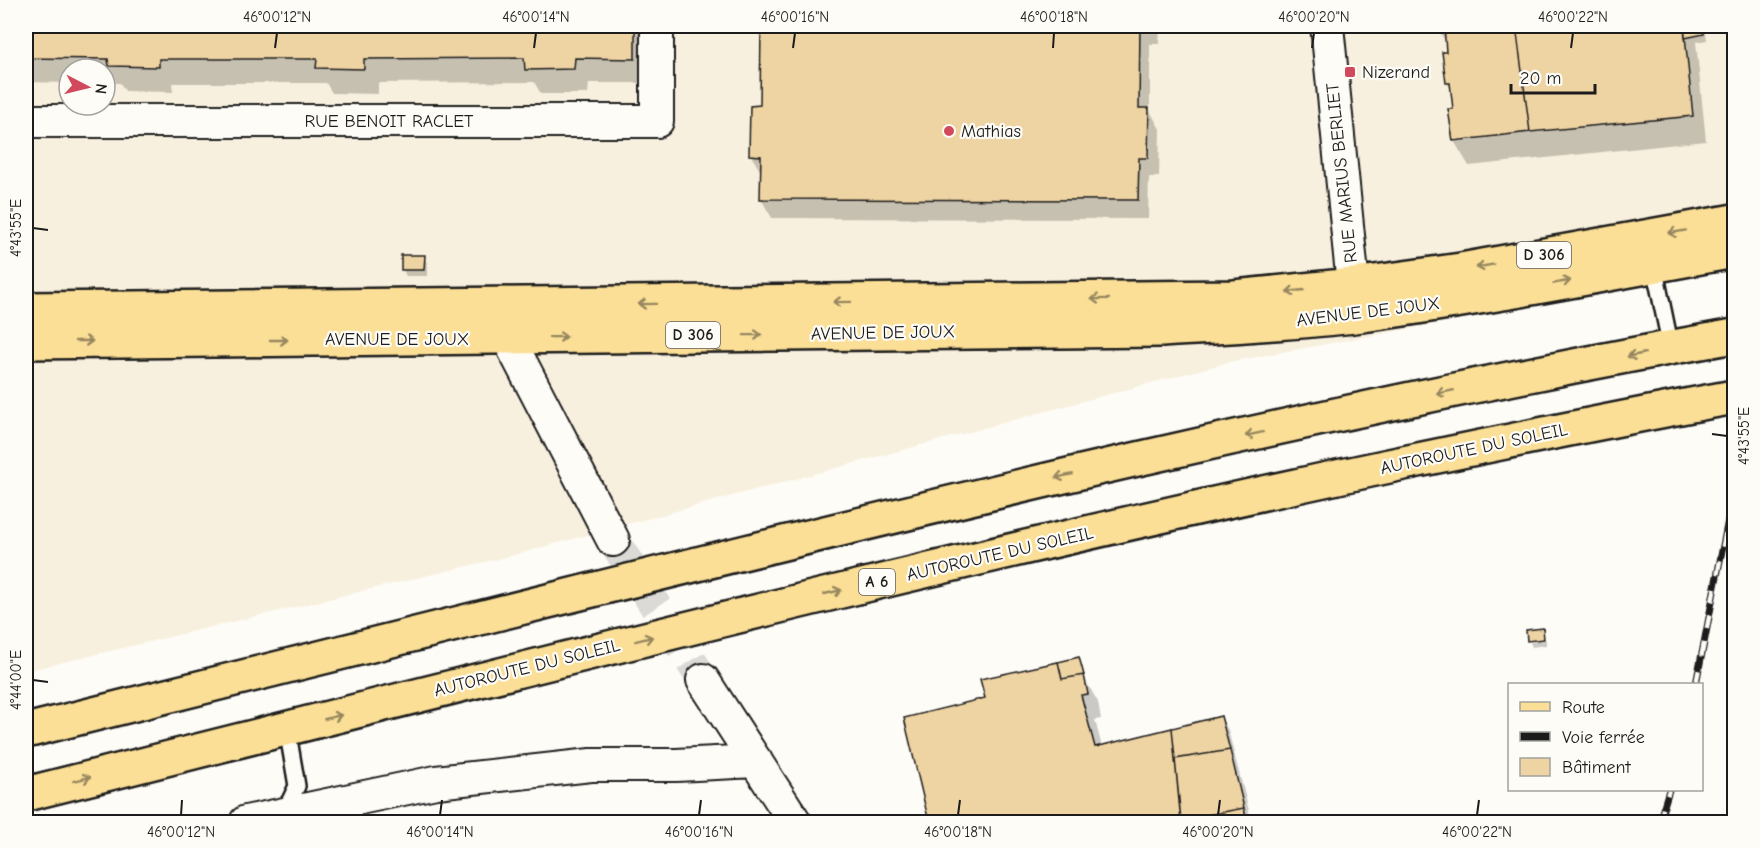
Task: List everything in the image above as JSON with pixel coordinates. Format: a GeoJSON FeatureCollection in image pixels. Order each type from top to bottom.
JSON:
{"type":"FeatureCollection","features":[{"type":"Feature","properties":{"kind":"main road","name":"AVENUE DE JOUX"},"geometry":{"type":"LineString","coordinates":[[26,309],[508,305],[878,317],[1162,330],[1237,326],[1356,300],[1461,270],[1734,221]]}},
{"type":"Feature","properties":{"kind":"main road","name":"AVENUE DE JOUX"},"geometry":{"type":"LineString","coordinates":[[1356,300],[1431,305],[1734,251]]}},
{"type":"Feature","properties":{"kind":"main road","name":"AVENUE DE JOUX"},"geometry":{"type":"LineString","coordinates":[[26,342],[508,338],[878,317]]}},
{"type":"Feature","properties":{"kind":"main road"},"geometry":{"type":"LineString","coordinates":[[26,731],[799,538],[1027,484],[1471,387],[1734,336]]}},
{"type":"Feature","properties":{"kind":"main road","name":"AUTOROUTE DU SOLEIL"},"geometry":{"type":"LineString","coordinates":[[26,794],[829,593],[1061,539],[1435,457],[1734,397]]}},
{"type":"Feature","properties":{"kind":"street","name":"RUE BENOIT RACLET"},"geometry":{"type":"LineString","coordinates":[[26,121],[657,121],[657,26]]}},
{"type":"Feature","properties":{"kind":"street","name":"RUE MARIUS BERLIET"},"geometry":{"type":"LineString","coordinates":[[1327,26],[1356,300]]}},
{"type":"Feature","properties":{"kind":"street"},"geometry":{"type":"LineString","coordinates":[[508,305],[508,338],[613,540]]}},
{"type":"Feature","properties":{"kind":"street"},"geometry":{"type":"LineString","coordinates":[[703,680],[795,822]]}},
{"type":"Feature","properties":{"kind":"street"},"geometry":{"type":"LineString","coordinates":[[246,822],[436,782],[591,765],[676,765],[756,761]]}},
{"type":"Feature","properties":{"kind":"lane"},"geometry":{"type":"LineString","coordinates":[[1654,266],[1671,348]]}},
{"type":"Feature","properties":{"kind":"lane"},"geometry":{"type":"LineString","coordinates":[[284,813],[297,786],[287,728]]}},
{"type":"Feature","properties":{"kind":"shaded area"},"geometry":{"type":"Polygon","coordinates":[[[26,26],[1734,26],[1734,269],[1229,362],[510,556],[26,671],[26,26]]]}},
{"type":"Feature","properties":{"kind":"building"},"geometry":{"type":"Polygon","coordinates":[[[26,26],[635,26],[635,59],[575,58],[574,69],[525,70],[524,58],[364,59],[364,69],[316,68],[317,59],[159,59],[159,67],[117,66],[117,57],[26,58],[26,26]]]}},
{"type":"Feature","properties":{"kind":"building","name":"Mathias"},"geometry":{"type":"Polygon","coordinates":[[[761,26],[1140,26],[1139,108],[1149,108],[1148,158],[1139,158],[1138,200],[760,199],[761,156],[749,155],[750,106],[760,105],[761,26]]]}},
{"type":"Feature","properties":{"kind":"building"},"geometry":{"type":"Polygon","coordinates":[[[1444,26],[1516,26],[1530,132],[1453,141],[1448,109],[1453,109],[1450,83],[1446,83],[1442,52],[1446,52],[1444,26]]]}},
{"type":"Feature","properties":{"kind":"building"},"geometry":{"type":"Polygon","coordinates":[[[1516,26],[1684,26],[1693,116],[1530,132],[1516,26]]]}},
{"type":"Feature","properties":{"kind":"building"},"geometry":{"type":"Polygon","coordinates":[[[1684,26],[1703,26],[1704,34],[1685,38],[1684,26]]]}},
{"type":"Feature","properties":{"kind":"building"},"geometry":{"type":"Polygon","coordinates":[[[401,255],[425,255],[424,270],[401,270],[401,255]]]}},
{"type":"Feature","properties":{"kind":"building"},"geometry":{"type":"Polygon","coordinates":[[[1543,628],[1544,639],[1527,641],[1526,630],[1543,628]]]}},
{"type":"Feature","properties":{"kind":"building"},"geometry":{"type":"Polygon","coordinates":[[[1079,657],[1084,675],[1062,679],[1058,662],[1079,657]]]}},
{"type":"Feature","properties":{"kind":"building"},"geometry":{"type":"Polygon","coordinates":[[[1058,662],[1062,679],[1084,675],[1088,694],[1081,695],[1095,747],[1172,728],[1181,822],[929,822],[904,718],[985,698],[980,679],[1058,662]]]}},
{"type":"Feature","properties":{"kind":"building"},"geometry":{"type":"Polygon","coordinates":[[[1221,716],[1230,750],[1175,759],[1172,728],[1221,716]]]}},
{"type":"Feature","properties":{"kind":"building"},"geometry":{"type":"Polygon","coordinates":[[[1230,750],[1244,808],[1181,820],[1175,759],[1230,750]]]}},
{"type":"Feature","properties":{"kind":"building"},"geometry":{"type":"Polygon","coordinates":[[[1244,808],[1247,822],[1181,822],[1181,820],[1244,808]]]}},
{"type":"Feature","properties":{"kind":"tunnel"},"geometry":{"type":"LineString","coordinates":[[613,540],[703,680]]}},
{"type":"Feature","properties":{"kind":"railway"},"geometry":{"type":"LineString","coordinates":[[1696,683],[1734,489]]}},
{"type":"Feature","properties":{"kind":"railway"},"geometry":{"type":"LineString","coordinates":[[1659,822],[1669,791]]}},
{"type":"Feature","properties":{"kind":"place","name":"Nizerand"},"geometry":{"type":"Point","coordinates":[1350,72]}},
{"type":"Feature","properties":{"kind":"place","name":"Mathias"},"geometry":{"type":"Point","coordinates":[949,131]}}]}
